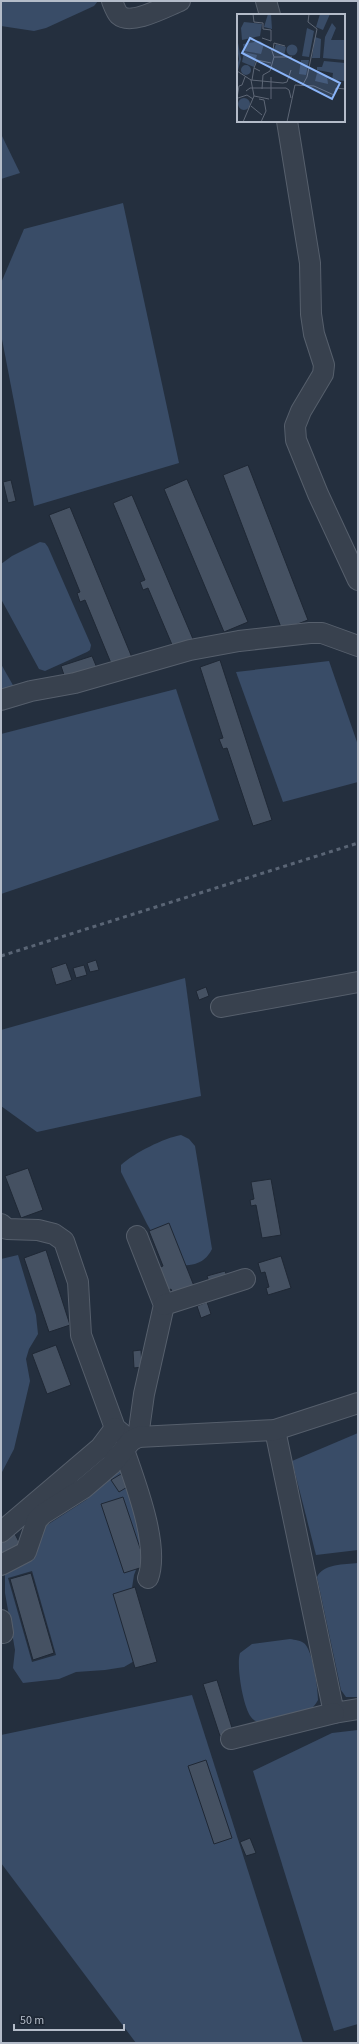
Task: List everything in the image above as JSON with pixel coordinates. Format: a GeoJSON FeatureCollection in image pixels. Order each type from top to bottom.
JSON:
{"type":"FeatureCollection","features":[{"type":"Feature","properties":{"kind":"street"},"geometry":{"type":"LineString","coordinates":[[112,1],[120,16],[128,19],[137,18],[180,1]]}},
{"type":"Feature","properties":{"kind":"street"},"geometry":{"type":"LineString","coordinates":[[266,1],[270,14]]}},
{"type":"Feature","properties":{"kind":"street"},"geometry":{"type":"LineString","coordinates":[[287,122],[310,263],[311,314],[314,334],[324,365],[323,374],[301,411],[295,426],[296,440],[318,494],[358,580]]}},
{"type":"Feature","properties":{"kind":"street"},"geometry":{"type":"LineString","coordinates":[[1,700],[31,691],[75,683],[190,650],[239,641],[322,633],[358,646]]}},
{"type":"Feature","properties":{"kind":"street"},"geometry":{"type":"LineString","coordinates":[[221,1007],[358,982]]}},
{"type":"Feature","properties":{"kind":"street"},"geometry":{"type":"LineString","coordinates":[[1,1224],[7,1229],[38,1230],[54,1234],[64,1241],[78,1282],[81,1335],[115,1428],[131,1443]]}},
{"type":"Feature","properties":{"kind":"street"},"geometry":{"type":"LineString","coordinates":[[137,1236],[164,1305],[144,1394],[131,1443],[148,1532],[151,1570],[148,1578]]}},
{"type":"Feature","properties":{"kind":"street"},"geometry":{"type":"LineString","coordinates":[[164,1305],[245,1279]]}},
{"type":"Feature","properties":{"kind":"street"},"geometry":{"type":"LineString","coordinates":[[1,1565],[26,1552],[37,1520],[43,1514],[84,1488],[131,1443],[275,1430],[358,1403]]}},
{"type":"Feature","properties":{"kind":"street"},"geometry":{"type":"LineString","coordinates":[[1,1532],[100,1448],[115,1428]]}},
{"type":"Feature","properties":{"kind":"street"},"geometry":{"type":"LineString","coordinates":[[275,1430],[334,1713]]}},
{"type":"Feature","properties":{"kind":"street"},"geometry":{"type":"LineString","coordinates":[[231,1740],[334,1713],[358,1709]]}},
{"type":"Feature","properties":{"kind":"water"},"geometry":{"type":"Polygon","coordinates":[[[1,1],[98,1],[94,6],[46,28],[34,31],[1,26],[1,1]]]}},
{"type":"Feature","properties":{"kind":"water"},"geometry":{"type":"Polygon","coordinates":[[[1,134],[20,173],[1,179],[1,134]]]}},
{"type":"Feature","properties":{"kind":"water"},"geometry":{"type":"Polygon","coordinates":[[[123,203],[179,463],[34,506],[1,334],[1,283],[24,229],[123,203]]]}},
{"type":"Feature","properties":{"kind":"water"},"geometry":{"type":"Polygon","coordinates":[[[40,542],[45,543],[48,547],[91,645],[90,650],[87,652],[45,671],[39,669],[1,599],[1,564],[12,556],[40,542]]]}},
{"type":"Feature","properties":{"kind":"water"},"geometry":{"type":"Polygon","coordinates":[[[329,661],[358,745],[358,782],[283,802],[236,672],[329,661]]]}},
{"type":"Feature","properties":{"kind":"water"},"geometry":{"type":"Polygon","coordinates":[[[1,664],[14,687],[1,691],[1,664]]]}},
{"type":"Feature","properties":{"kind":"water"},"geometry":{"type":"Polygon","coordinates":[[[176,689],[219,820],[1,894],[1,734],[176,689]]]}},
{"type":"Feature","properties":{"kind":"water"},"geometry":{"type":"Polygon","coordinates":[[[185,978],[201,1096],[37,1132],[1,1106],[1,1030],[185,978]]]}},
{"type":"Feature","properties":{"kind":"water"},"geometry":{"type":"Polygon","coordinates":[[[181,1135],[189,1139],[195,1146],[212,1249],[200,1262],[190,1265],[171,1266],[147,1224],[121,1172],[121,1165],[133,1156],[166,1139],[181,1135]]]}},
{"type":"Feature","properties":{"kind":"water"},"geometry":{"type":"Polygon","coordinates":[[[18,1255],[36,1315],[38,1334],[29,1349],[26,1359],[30,1381],[14,1449],[1,1474],[1,1259],[18,1255]]]}},
{"type":"Feature","properties":{"kind":"water"},"geometry":{"type":"Polygon","coordinates":[[[358,1433],[358,1550],[316,1555],[292,1461],[358,1433]]]}},
{"type":"Feature","properties":{"kind":"water"},"geometry":{"type":"Polygon","coordinates":[[[124,1468],[144,1549],[134,1575],[131,1594],[136,1660],[124,1667],[76,1672],[59,1679],[23,1683],[13,1668],[15,1650],[5,1593],[5,1575],[44,1527],[86,1500],[114,1474],[124,1468]]]}},
{"type":"Feature","properties":{"kind":"water"},"geometry":{"type":"Polygon","coordinates":[[[358,1563],[358,1697],[346,1697],[341,1690],[317,1577],[320,1572],[329,1567],[358,1563]]]}},
{"type":"Feature","properties":{"kind":"water"},"geometry":{"type":"Polygon","coordinates":[[[290,1639],[302,1642],[308,1648],[314,1671],[318,1700],[314,1706],[301,1715],[262,1723],[257,1722],[248,1712],[243,1696],[239,1667],[240,1653],[252,1644],[290,1639]]]}},
{"type":"Feature","properties":{"kind":"water"},"geometry":{"type":"Polygon","coordinates":[[[192,1695],[303,2043],[136,2043],[1,1863],[1,1735],[192,1695]]]}},
{"type":"Feature","properties":{"kind":"water"},"geometry":{"type":"Polygon","coordinates":[[[358,1730],[358,2024],[334,2031],[253,1771],[332,1733],[358,1730]]]}},
{"type":"Feature","properties":{"kind":"pier"},"geometry":{"type":"Polygon","coordinates":[[[32,1571],[56,1655],[32,1662],[8,1578],[32,1571]]]}},
{"type":"Feature","properties":{"kind":"building"},"geometry":{"type":"Polygon","coordinates":[[[248,465],[308,620],[282,630],[223,475],[248,465]]]}},
{"type":"Feature","properties":{"kind":"building"},"geometry":{"type":"Polygon","coordinates":[[[187,479],[248,622],[224,632],[164,489],[187,479]]]}},
{"type":"Feature","properties":{"kind":"building"},"geometry":{"type":"Polygon","coordinates":[[[11,480],[16,501],[8,503],[3,482],[11,480]]]}},
{"type":"Feature","properties":{"kind":"building"},"geometry":{"type":"Polygon","coordinates":[[[132,495],[193,639],[173,647],[148,588],[143,590],[140,582],[145,580],[113,503],[132,495]]]}},
{"type":"Feature","properties":{"kind":"building"},"geometry":{"type":"Polygon","coordinates":[[[70,507],[133,660],[113,668],[85,600],[80,602],[77,593],[80,592],[49,515],[70,507]]]}},
{"type":"Feature","properties":{"kind":"building"},"geometry":{"type":"Polygon","coordinates":[[[92,656],[97,668],[65,678],[61,666],[92,656]]]}},
{"type":"Feature","properties":{"kind":"building"},"geometry":{"type":"Polygon","coordinates":[[[220,660],[272,820],[253,826],[227,748],[223,749],[219,739],[223,738],[200,667],[220,660]]]}},
{"type":"Feature","properties":{"kind":"building"},"geometry":{"type":"Polygon","coordinates":[[[96,960],[99,970],[90,972],[87,963],[96,960]]]}},
{"type":"Feature","properties":{"kind":"building"},"geometry":{"type":"Polygon","coordinates":[[[66,963],[72,980],[56,985],[51,968],[66,963]]]}},
{"type":"Feature","properties":{"kind":"building"},"geometry":{"type":"Polygon","coordinates":[[[84,965],[87,975],[76,978],[73,968],[84,965]]]}},
{"type":"Feature","properties":{"kind":"building"},"geometry":{"type":"Polygon","coordinates":[[[206,987],[209,996],[199,1000],[196,991],[206,987]]]}},
{"type":"Feature","properties":{"kind":"building"},"geometry":{"type":"Polygon","coordinates":[[[28,1168],[43,1210],[21,1218],[5,1176],[28,1168]]]}},
{"type":"Feature","properties":{"kind":"building"},"geometry":{"type":"Polygon","coordinates":[[[271,1179],[281,1235],[262,1238],[256,1205],[251,1206],[250,1200],[254,1199],[251,1182],[271,1179]]]}},
{"type":"Feature","properties":{"kind":"building"},"geometry":{"type":"Polygon","coordinates":[[[169,1223],[194,1286],[173,1294],[171,1289],[165,1292],[156,1269],[163,1266],[149,1231],[169,1223]]]}},
{"type":"Feature","properties":{"kind":"building"},"geometry":{"type":"Polygon","coordinates":[[[46,1250],[70,1325],[49,1332],[24,1258],[46,1250]]]}},
{"type":"Feature","properties":{"kind":"building"},"geometry":{"type":"Polygon","coordinates":[[[281,1256],[291,1288],[268,1295],[266,1288],[269,1287],[265,1272],[261,1273],[258,1263],[281,1256]]]}},
{"type":"Feature","properties":{"kind":"building"},"geometry":{"type":"Polygon","coordinates":[[[225,1271],[228,1279],[210,1285],[207,1276],[225,1271]]]}},
{"type":"Feature","properties":{"kind":"building"},"geometry":{"type":"Polygon","coordinates":[[[207,1302],[211,1314],[201,1318],[197,1306],[207,1302]]]}},
{"type":"Feature","properties":{"kind":"building"},"geometry":{"type":"Polygon","coordinates":[[[56,1345],[71,1385],[47,1394],[32,1354],[56,1345]]]}},
{"type":"Feature","properties":{"kind":"building"},"geometry":{"type":"Polygon","coordinates":[[[141,1350],[142,1367],[134,1368],[133,1351],[141,1350]]]}},
{"type":"Feature","properties":{"kind":"building"},"geometry":{"type":"Polygon","coordinates":[[[121,1474],[129,1486],[119,1492],[111,1480],[121,1474]]]}},
{"type":"Feature","properties":{"kind":"building"},"geometry":{"type":"Polygon","coordinates":[[[123,1497],[146,1566],[124,1573],[101,1504],[123,1497]]]}},
{"type":"Feature","properties":{"kind":"building"},"geometry":{"type":"Polygon","coordinates":[[[14,1532],[23,1550],[1,1562],[1,1539],[14,1532]]]}},
{"type":"Feature","properties":{"kind":"building"},"geometry":{"type":"Polygon","coordinates":[[[31,1573],[54,1653],[33,1660],[10,1579],[31,1573]]]}},
{"type":"Feature","properties":{"kind":"building"},"geometry":{"type":"Polygon","coordinates":[[[135,1587],[157,1662],[135,1668],[113,1594],[135,1587]]]}},
{"type":"Feature","properties":{"kind":"building"},"geometry":{"type":"Polygon","coordinates":[[[217,1680],[233,1731],[220,1736],[203,1684],[217,1680]]]}},
{"type":"Feature","properties":{"kind":"building"},"geometry":{"type":"Polygon","coordinates":[[[206,1760],[232,1838],[214,1844],[188,1766],[206,1760]]]}},
{"type":"Feature","properties":{"kind":"building"},"geometry":{"type":"Polygon","coordinates":[[[250,1838],[256,1853],[246,1856],[240,1842],[250,1838]]]}},
{"type":"Feature","properties":{"kind":"railway"},"geometry":{"type":"LineString","coordinates":[[1,956],[358,843]]}}]}
